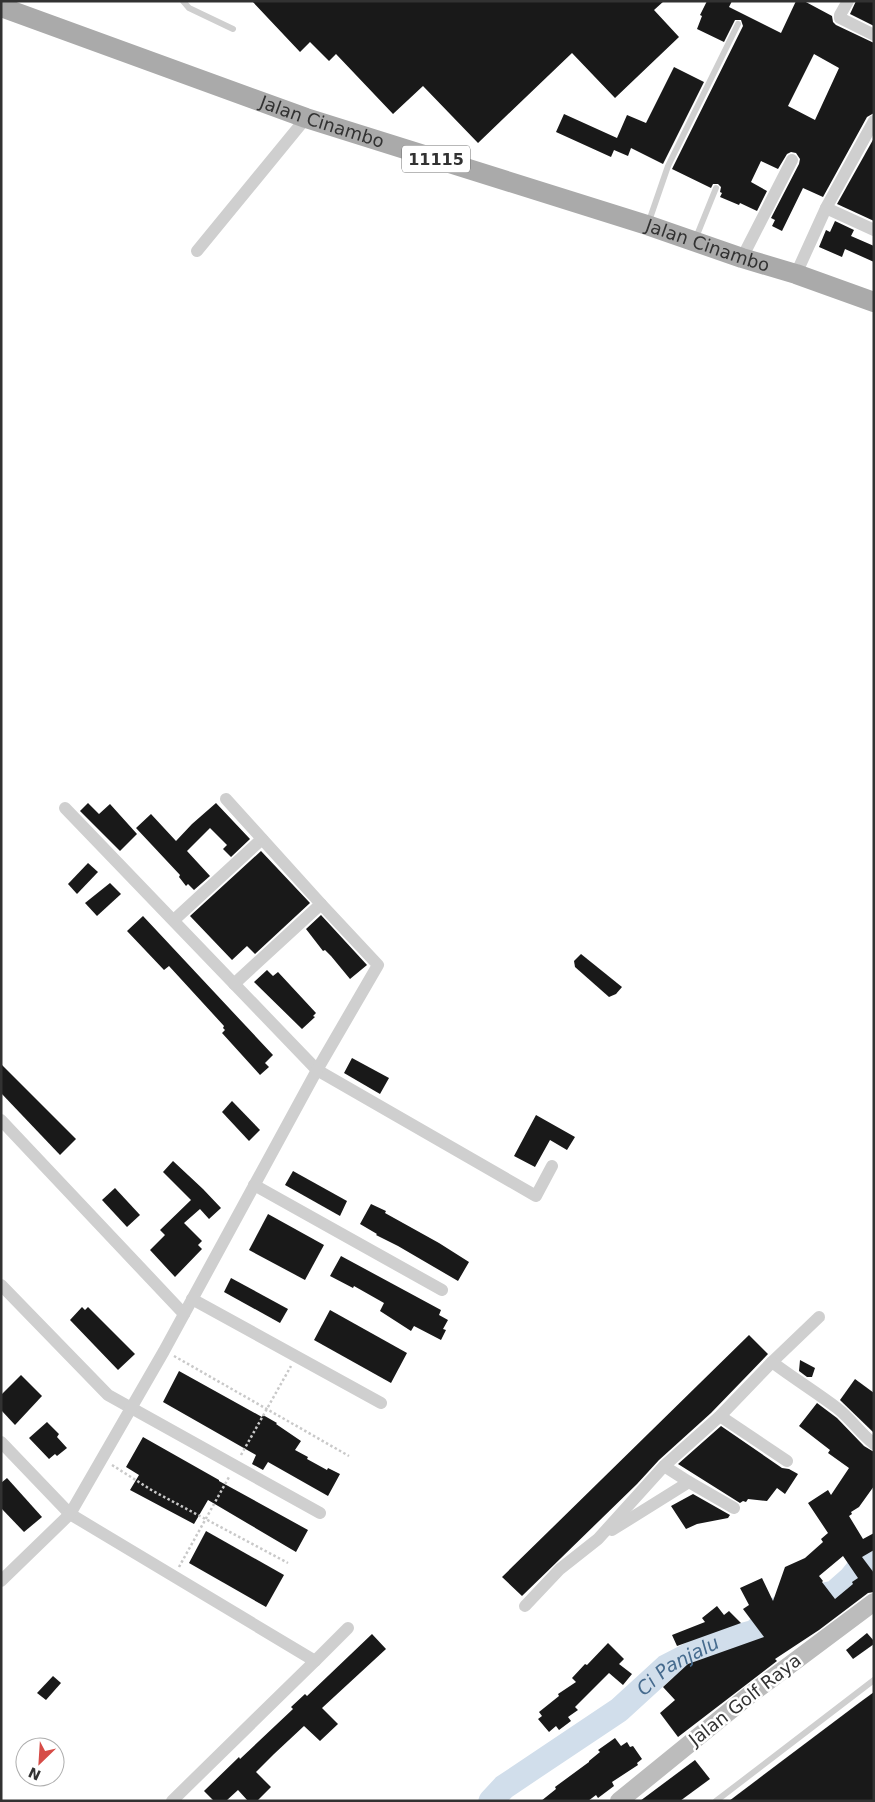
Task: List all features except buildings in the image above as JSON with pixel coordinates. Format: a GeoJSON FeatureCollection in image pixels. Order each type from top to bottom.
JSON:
{"type":"FeatureCollection","features":[{"type":"Feature","properties":{"kind":"main road","name":"Jalan Cinambo"},"geometry":{"type":"LineString","coordinates":[[2,4],[306,118],[648,225],[874,302]]}},
{"type":"Feature","properties":{"kind":"street"},"geometry":{"type":"LineString","coordinates":[[848,1],[840,18],[874,35]]}},
{"type":"Feature","properties":{"kind":"street"},"geometry":{"type":"LineString","coordinates":[[197,251],[306,118]]}},
{"type":"Feature","properties":{"kind":"street"},"geometry":{"type":"LineString","coordinates":[[796,274],[826,208],[874,121]]}},
{"type":"Feature","properties":{"kind":"street"},"geometry":{"type":"LineString","coordinates":[[742,258],[792,160]]}},
{"type":"Feature","properties":{"kind":"street"},"geometry":{"type":"LineString","coordinates":[[826,208],[874,230]]}},
{"type":"Feature","properties":{"kind":"street"},"geometry":{"type":"LineString","coordinates":[[1,1581],[70,1514],[164,1351],[317,1070],[378,965],[226,799]]}},
{"type":"Feature","properties":{"kind":"street"},"geometry":{"type":"LineString","coordinates":[[65,808],[317,1070],[536,1196],[552,1166]]}},
{"type":"Feature","properties":{"kind":"street"},"geometry":{"type":"LineString","coordinates":[[174,920],[262,839]]}},
{"type":"Feature","properties":{"kind":"street"},"geometry":{"type":"LineString","coordinates":[[234,984],[321,904]]}},
{"type":"Feature","properties":{"kind":"street"},"geometry":{"type":"LineString","coordinates":[[1,1120],[184,1314]]}},
{"type":"Feature","properties":{"kind":"street"},"geometry":{"type":"LineString","coordinates":[[254,1185],[442,1290]]}},
{"type":"Feature","properties":{"kind":"street"},"geometry":{"type":"LineString","coordinates":[[1,1286],[108,1395],[320,1513]]}},
{"type":"Feature","properties":{"kind":"street"},"geometry":{"type":"LineString","coordinates":[[192,1299],[381,1403]]}},
{"type":"Feature","properties":{"kind":"street"},"geometry":{"type":"LineString","coordinates":[[598,1539],[664,1466],[720,1416],[819,1317]]}},
{"type":"Feature","properties":{"kind":"street"},"geometry":{"type":"LineString","coordinates":[[772,1362],[836,1408],[852,1422],[861,1434],[874,1444]]}},
{"type":"Feature","properties":{"kind":"street"},"geometry":{"type":"LineString","coordinates":[[720,1416],[787,1461]]}},
{"type":"Feature","properties":{"kind":"street"},"geometry":{"type":"LineString","coordinates":[[1,1442],[70,1514],[315,1661]]}},
{"type":"Feature","properties":{"kind":"street"},"geometry":{"type":"LineString","coordinates":[[664,1466],[734,1508]]}},
{"type":"Feature","properties":{"kind":"street"},"geometry":{"type":"LineString","coordinates":[[525,1606],[560,1569],[598,1539],[689,1482]]}},
{"type":"Feature","properties":{"kind":"street","name":"Jalan Golf Raya"},"geometry":{"type":"LineString","coordinates":[[619,1801],[747,1697],[874,1602]]}},
{"type":"Feature","properties":{"kind":"street"},"geometry":{"type":"LineString","coordinates":[[172,1801],[348,1628]]}},
{"type":"Feature","properties":{"kind":"lane"},"geometry":{"type":"LineString","coordinates":[[183,1],[189,8],[233,29]]}},
{"type":"Feature","properties":{"kind":"lane"},"geometry":{"type":"LineString","coordinates":[[648,225],[668,166],[738,24]]}},
{"type":"Feature","properties":{"kind":"lane"},"geometry":{"type":"LineString","coordinates":[[695,242],[716,188]]}},
{"type":"Feature","properties":{"kind":"lane"},"geometry":{"type":"LineString","coordinates":[[716,1801],[874,1680]]}},
{"type":"Feature","properties":{"kind":"path"},"geometry":{"type":"LineString","coordinates":[[164,1351],[349,1456]]}},
{"type":"Feature","properties":{"kind":"path"},"geometry":{"type":"LineString","coordinates":[[102,1459],[153,1490],[288,1563]]}},
{"type":"Feature","properties":{"kind":"waterway","name":"Ci Panjalu"},"geometry":{"type":"LineString","coordinates":[[491,1801],[504,1787],[619,1710],[666,1667],[713,1643],[755,1632],[773,1612],[791,1602],[834,1593],[874,1554]]}}]}
